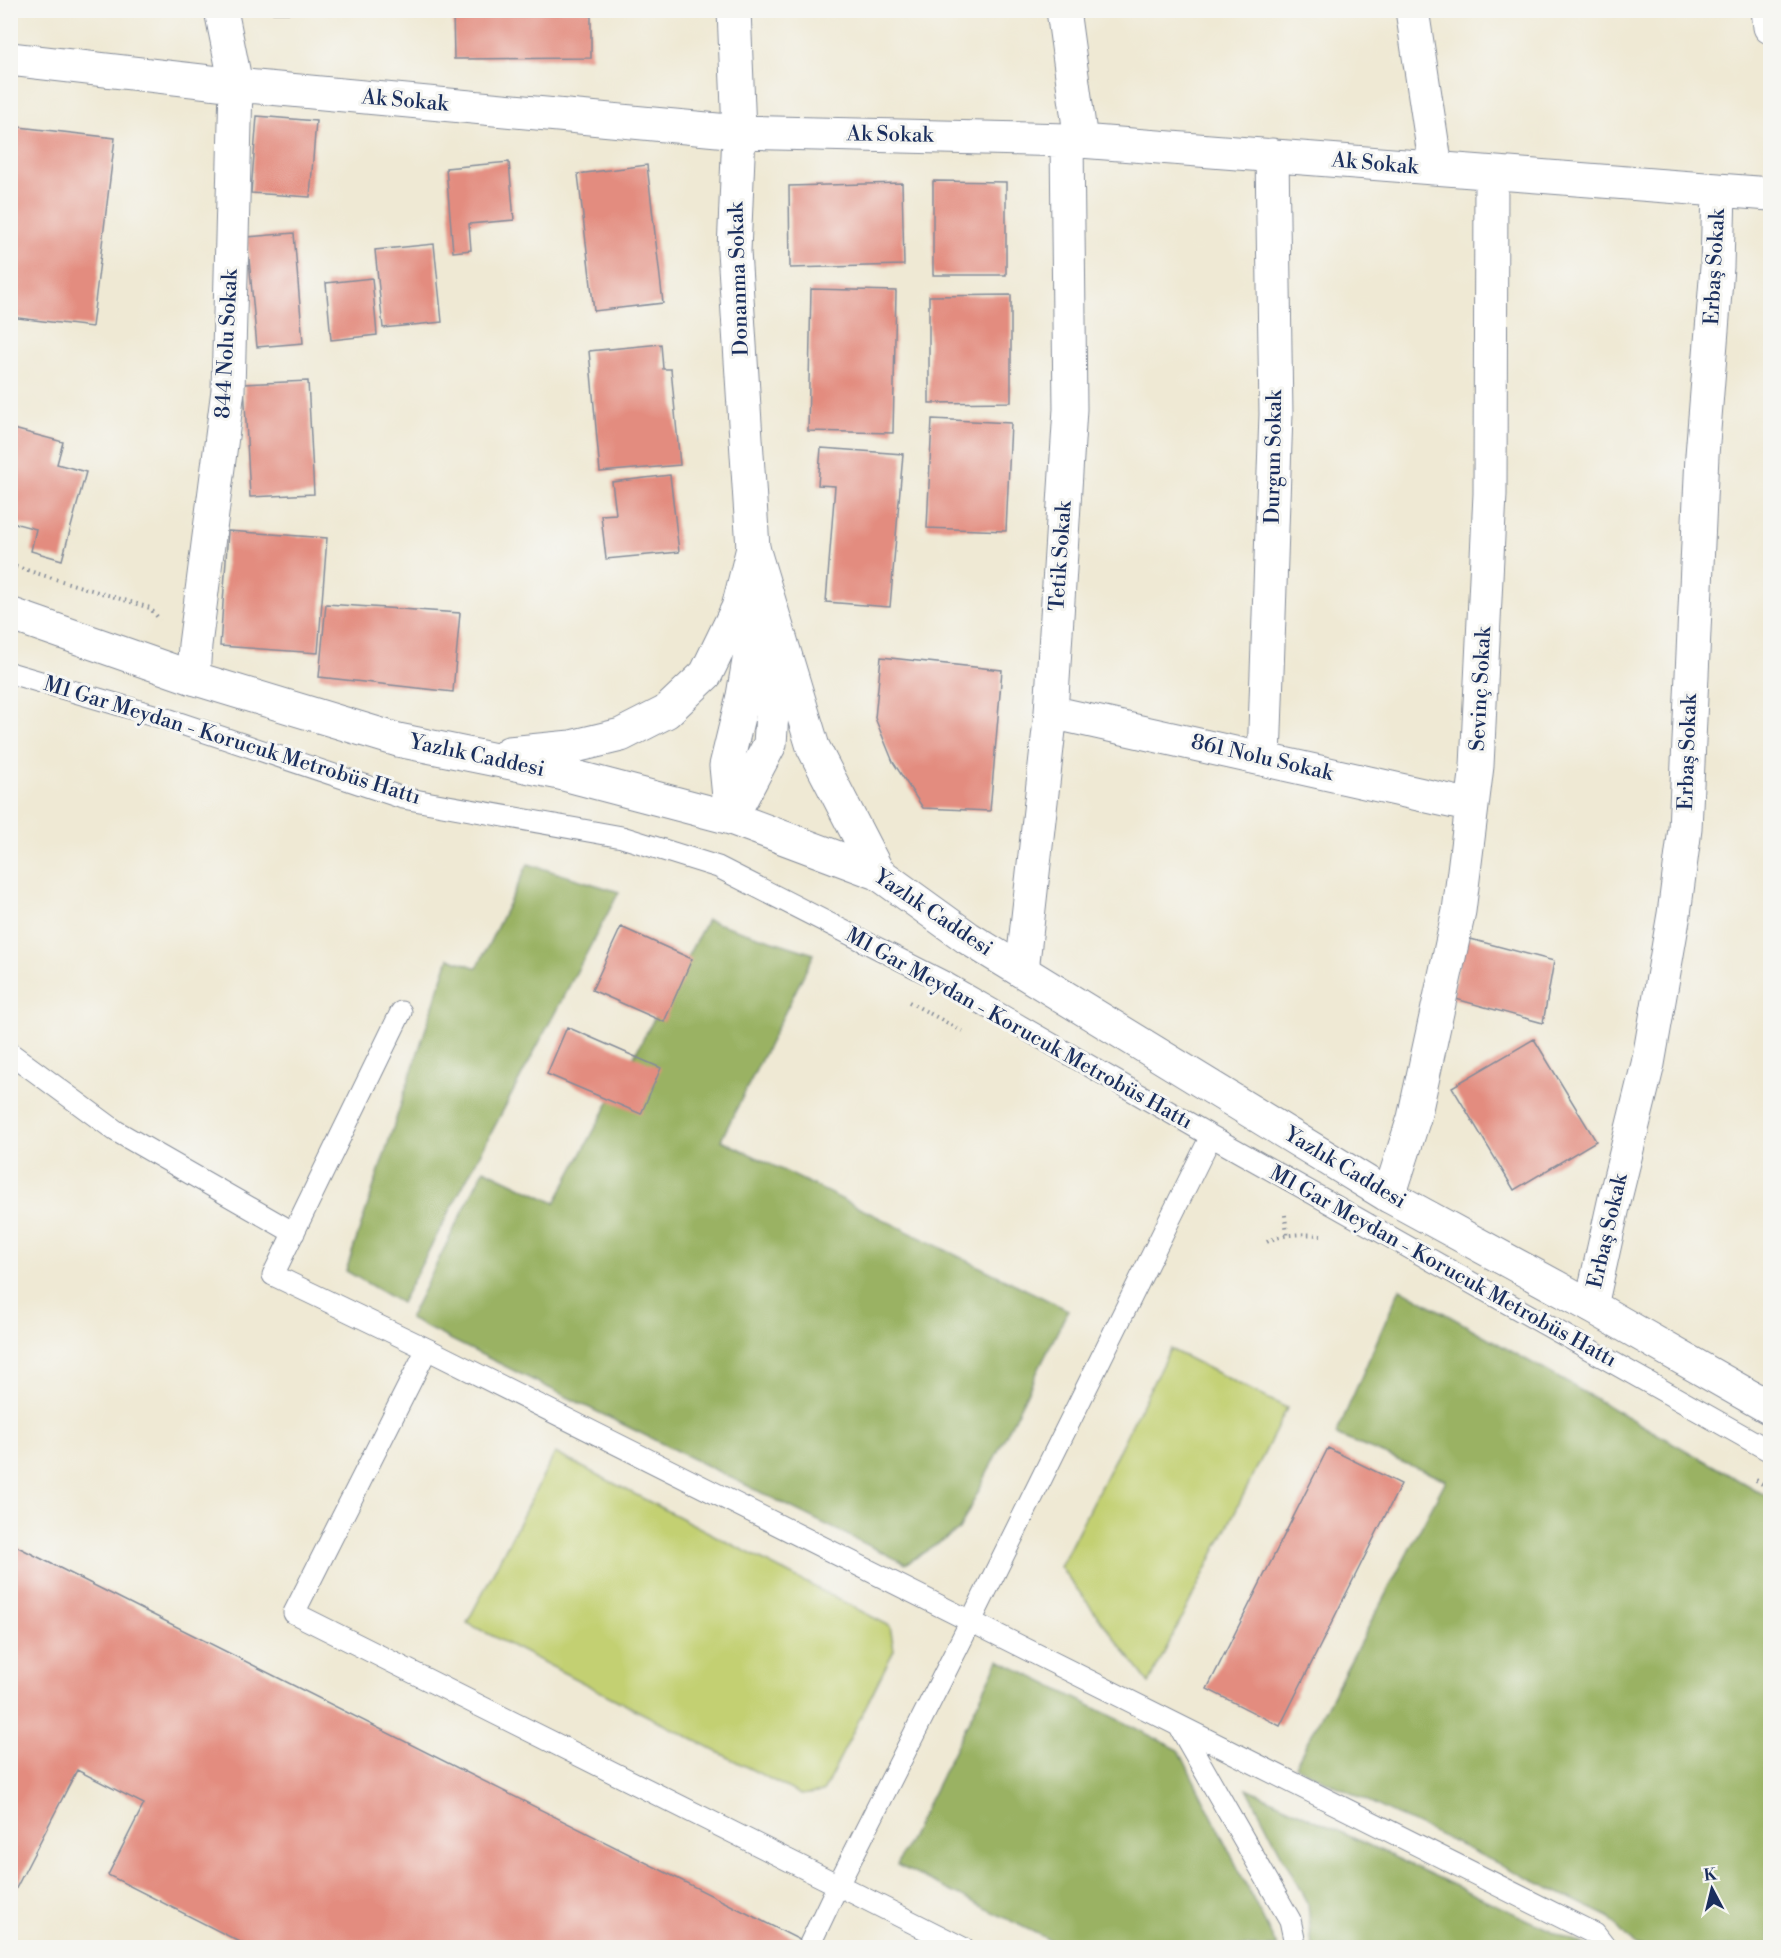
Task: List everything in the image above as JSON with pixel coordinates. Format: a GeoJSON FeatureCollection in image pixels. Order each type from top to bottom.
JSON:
{"type":"FeatureCollection","features":[{"type":"Feature","properties":{"kind":"street","name":"844 Nolu Sokak"},"geometry":{"type":"LineString","coordinates":[[193,678],[195,645],[228,390],[236,85],[221,10]]}},
{"type":"Feature","properties":{"kind":"street","name":"Donanma Sokak"},"geometry":{"type":"LineString","coordinates":[[734,10],[739,132],[734,251],[753,548]]}},
{"type":"Feature","properties":{"kind":"street","name":"Tetik Sokak"},"geometry":{"type":"LineString","coordinates":[[1022,971],[1051,712],[1070,409],[1074,140],[1063,10]]}},
{"type":"Feature","properties":{"kind":"street"},"geometry":{"type":"LineString","coordinates":[[1412,10],[1436,168]]}},
{"type":"Feature","properties":{"kind":"street"},"geometry":{"type":"LineString","coordinates":[[1768,10],[1770,27]]}},
{"type":"Feature","properties":{"kind":"street","name":"Ak Sokak"},"geometry":{"type":"LineString","coordinates":[[10,59],[236,85],[739,132],[1074,140],[1770,194]]}},
{"type":"Feature","properties":{"kind":"street","name":"Durgun Sokak"},"geometry":{"type":"LineString","coordinates":[[1264,759],[1276,414],[1272,155]]}},
{"type":"Feature","properties":{"kind":"street","name":"Sevinç Sokak"},"geometry":{"type":"LineString","coordinates":[[1389,1196],[1414,1118],[1456,922],[1478,766],[1490,494],[1491,173]]}},
{"type":"Feature","properties":{"kind":"street","name":"Erbaş Sokak"},"geometry":{"type":"LineString","coordinates":[[1591,1306],[1648,1064],[1674,914],[1685,829],[1702,455],[1717,267],[1719,190]]}},
{"type":"Feature","properties":{"kind":"street"},"geometry":{"type":"LineString","coordinates":[[471,755],[571,747],[621,735],[666,712],[706,674],[738,608],[753,548]]}},
{"type":"Feature","properties":{"kind":"street"},"geometry":{"type":"LineString","coordinates":[[731,818],[726,766],[743,696],[756,619],[753,548]]}},
{"type":"Feature","properties":{"kind":"street"},"geometry":{"type":"LineString","coordinates":[[753,548],[813,747],[878,873]]}},
{"type":"Feature","properties":{"kind":"street","name":"Yazlık Caddesi"},"geometry":{"type":"LineString","coordinates":[[10,614],[193,678],[398,740],[560,773],[731,818],[878,873],[968,938],[1389,1196],[1591,1306],[1770,1408]]}},
{"type":"Feature","properties":{"kind":"street","name":"861 Nolu Sokak"},"geometry":{"type":"LineString","coordinates":[[1051,712],[1472,806]]}},
{"type":"Feature","properties":{"kind":"lane","name":"M1 Gar Meydan - Korucuk Metrobüs Hattı"},"geometry":{"type":"LineString","coordinates":[[10,673],[164,718],[404,798],[622,837],[718,867],[944,982],[1211,1136],[1770,1451]]}},
{"type":"Feature","properties":{"kind":"lane"},"geometry":{"type":"LineString","coordinates":[[401,1012],[273,1275],[427,1349],[1595,1934],[1606,1947]]}},
{"type":"Feature","properties":{"kind":"lane"},"geometry":{"type":"LineString","coordinates":[[10,1053],[116,1131],[294,1233]]}},
{"type":"Feature","properties":{"kind":"lane"},"geometry":{"type":"LineString","coordinates":[[808,1947],[1211,1136]]}},
{"type":"Feature","properties":{"kind":"lane"},"geometry":{"type":"LineString","coordinates":[[427,1349],[294,1613],[963,1947]]}},
{"type":"Feature","properties":{"kind":"lane"},"geometry":{"type":"LineString","coordinates":[[1179,1726],[1290,1920],[1296,1947]]}},
{"type":"Feature","properties":{"kind":"path"},"geometry":{"type":"LineString","coordinates":[[10,565],[150,608],[177,638],[195,645]]}},
{"type":"Feature","properties":{"kind":"path"},"geometry":{"type":"LineString","coordinates":[[900,997],[962,1031]]}},
{"type":"Feature","properties":{"kind":"path"},"geometry":{"type":"LineString","coordinates":[[1285,1215],[1287,1235]]}},
{"type":"Feature","properties":{"kind":"green space"},"geometry":{"type":"Polygon","coordinates":[[[528,864],[619,892],[401,1303],[346,1271],[449,958],[477,968],[528,864]]]}},
{"type":"Feature","properties":{"kind":"green space"},"geometry":{"type":"Polygon","coordinates":[[[707,920],[814,954],[721,1140],[1068,1310],[959,1530],[906,1564],[409,1319],[484,1169],[555,1203],[707,920]]]}},
{"type":"Feature","properties":{"kind":"green space"},"geometry":{"type":"Polygon","coordinates":[[[1400,1288],[1770,1498],[1770,1947],[1636,1947],[1609,1917],[1295,1766],[1446,1480],[1336,1435],[1400,1288]]]}},
{"type":"Feature","properties":{"kind":"green space"},"geometry":{"type":"Polygon","coordinates":[[[1170,1349],[1287,1408],[1149,1683],[1060,1567],[1170,1349]]]}},
{"type":"Feature","properties":{"kind":"green space"},"geometry":{"type":"Polygon","coordinates":[[[555,1453],[890,1626],[894,1650],[823,1792],[801,1795],[467,1623],[555,1453]]]}},
{"type":"Feature","properties":{"kind":"green space"},"geometry":{"type":"Polygon","coordinates":[[[999,1660],[1179,1750],[1277,1947],[1064,1947],[897,1865],[999,1660]]]}},
{"type":"Feature","properties":{"kind":"green space"},"geometry":{"type":"Polygon","coordinates":[[[1247,1788],[1586,1947],[1312,1947],[1308,1905],[1247,1788]]]}},
{"type":"Feature","properties":{"kind":"building"},"geometry":{"type":"Polygon","coordinates":[[[273,10],[352,10],[352,13],[273,13],[273,10]]]}},
{"type":"Feature","properties":{"kind":"building"},"geometry":{"type":"Polygon","coordinates":[[[453,10],[591,10],[591,58],[454,59],[453,10]]]}},
{"type":"Feature","properties":{"kind":"building"},"geometry":{"type":"Polygon","coordinates":[[[257,116],[316,121],[310,197],[251,193],[257,116]]]}},
{"type":"Feature","properties":{"kind":"building"},"geometry":{"type":"Polygon","coordinates":[[[10,126],[115,138],[92,327],[10,317],[10,126]]]}},
{"type":"Feature","properties":{"kind":"building"},"geometry":{"type":"Polygon","coordinates":[[[509,162],[514,220],[469,224],[471,250],[453,252],[446,168],[509,162]]]}},
{"type":"Feature","properties":{"kind":"building"},"geometry":{"type":"Polygon","coordinates":[[[647,165],[663,303],[594,311],[578,174],[647,165]]]}},
{"type":"Feature","properties":{"kind":"building"},"geometry":{"type":"Polygon","coordinates":[[[933,181],[1006,182],[1006,275],[933,275],[933,181]]]}},
{"type":"Feature","properties":{"kind":"building"},"geometry":{"type":"Polygon","coordinates":[[[902,183],[904,265],[790,268],[789,186],[902,183]]]}},
{"type":"Feature","properties":{"kind":"building"},"geometry":{"type":"Polygon","coordinates":[[[294,233],[303,343],[257,347],[247,237],[294,233]]]}},
{"type":"Feature","properties":{"kind":"building"},"geometry":{"type":"Polygon","coordinates":[[[434,244],[442,322],[383,328],[375,250],[434,244]]]}},
{"type":"Feature","properties":{"kind":"building"},"geometry":{"type":"Polygon","coordinates":[[[372,278],[377,335],[331,340],[326,283],[372,278]]]}},
{"type":"Feature","properties":{"kind":"building"},"geometry":{"type":"Polygon","coordinates":[[[811,289],[896,291],[893,433],[808,431],[811,289]]]}},
{"type":"Feature","properties":{"kind":"building"},"geometry":{"type":"Polygon","coordinates":[[[1011,295],[1011,402],[929,403],[929,296],[1011,295]]]}},
{"type":"Feature","properties":{"kind":"building"},"geometry":{"type":"Polygon","coordinates":[[[661,344],[663,369],[671,369],[680,465],[600,472],[589,351],[661,344]]]}},
{"type":"Feature","properties":{"kind":"building"},"geometry":{"type":"Polygon","coordinates":[[[308,381],[314,494],[250,497],[244,384],[308,381]]]}},
{"type":"Feature","properties":{"kind":"building"},"geometry":{"type":"Polygon","coordinates":[[[932,419],[1011,423],[1006,531],[927,528],[932,419]]]}},
{"type":"Feature","properties":{"kind":"building"},"geometry":{"type":"Polygon","coordinates":[[[10,428],[63,442],[57,464],[86,472],[62,560],[31,551],[36,529],[10,522],[10,428]]]}},
{"type":"Feature","properties":{"kind":"building"},"geometry":{"type":"Polygon","coordinates":[[[821,448],[903,454],[890,607],[826,602],[835,486],[818,485],[821,448]]]}},
{"type":"Feature","properties":{"kind":"building"},"geometry":{"type":"Polygon","coordinates":[[[670,475],[679,552],[606,559],[601,515],[616,514],[612,482],[670,475]]]}},
{"type":"Feature","properties":{"kind":"building"},"geometry":{"type":"Polygon","coordinates":[[[228,531],[327,538],[318,653],[220,646],[228,531]]]}},
{"type":"Feature","properties":{"kind":"building"},"geometry":{"type":"Polygon","coordinates":[[[326,604],[460,613],[453,692],[319,677],[326,604]]]}},
{"type":"Feature","properties":{"kind":"building"},"geometry":{"type":"Polygon","coordinates":[[[881,657],[1002,670],[990,811],[923,808],[893,762],[875,718],[881,657]]]}},
{"type":"Feature","properties":{"kind":"building"},"geometry":{"type":"Polygon","coordinates":[[[621,927],[692,959],[664,1022],[592,990],[621,927]]]}},
{"type":"Feature","properties":{"kind":"building"},"geometry":{"type":"Polygon","coordinates":[[[1463,937],[1554,961],[1543,1023],[1452,998],[1463,937]]]}},
{"type":"Feature","properties":{"kind":"building"},"geometry":{"type":"Polygon","coordinates":[[[567,1027],[661,1068],[641,1114],[547,1074],[567,1027]]]}},
{"type":"Feature","properties":{"kind":"building"},"geometry":{"type":"Polygon","coordinates":[[[1534,1039],[1596,1141],[1514,1190],[1452,1087],[1534,1039]]]}},
{"type":"Feature","properties":{"kind":"building"},"geometry":{"type":"Polygon","coordinates":[[[1328,1448],[1401,1484],[1280,1726],[1207,1689],[1328,1448]]]}},
{"type":"Feature","properties":{"kind":"building"},"geometry":{"type":"Polygon","coordinates":[[[10,1543],[802,1941],[799,1948],[252,1948],[108,1875],[144,1804],[77,1770],[10,1900],[10,1543]]]}}]}
